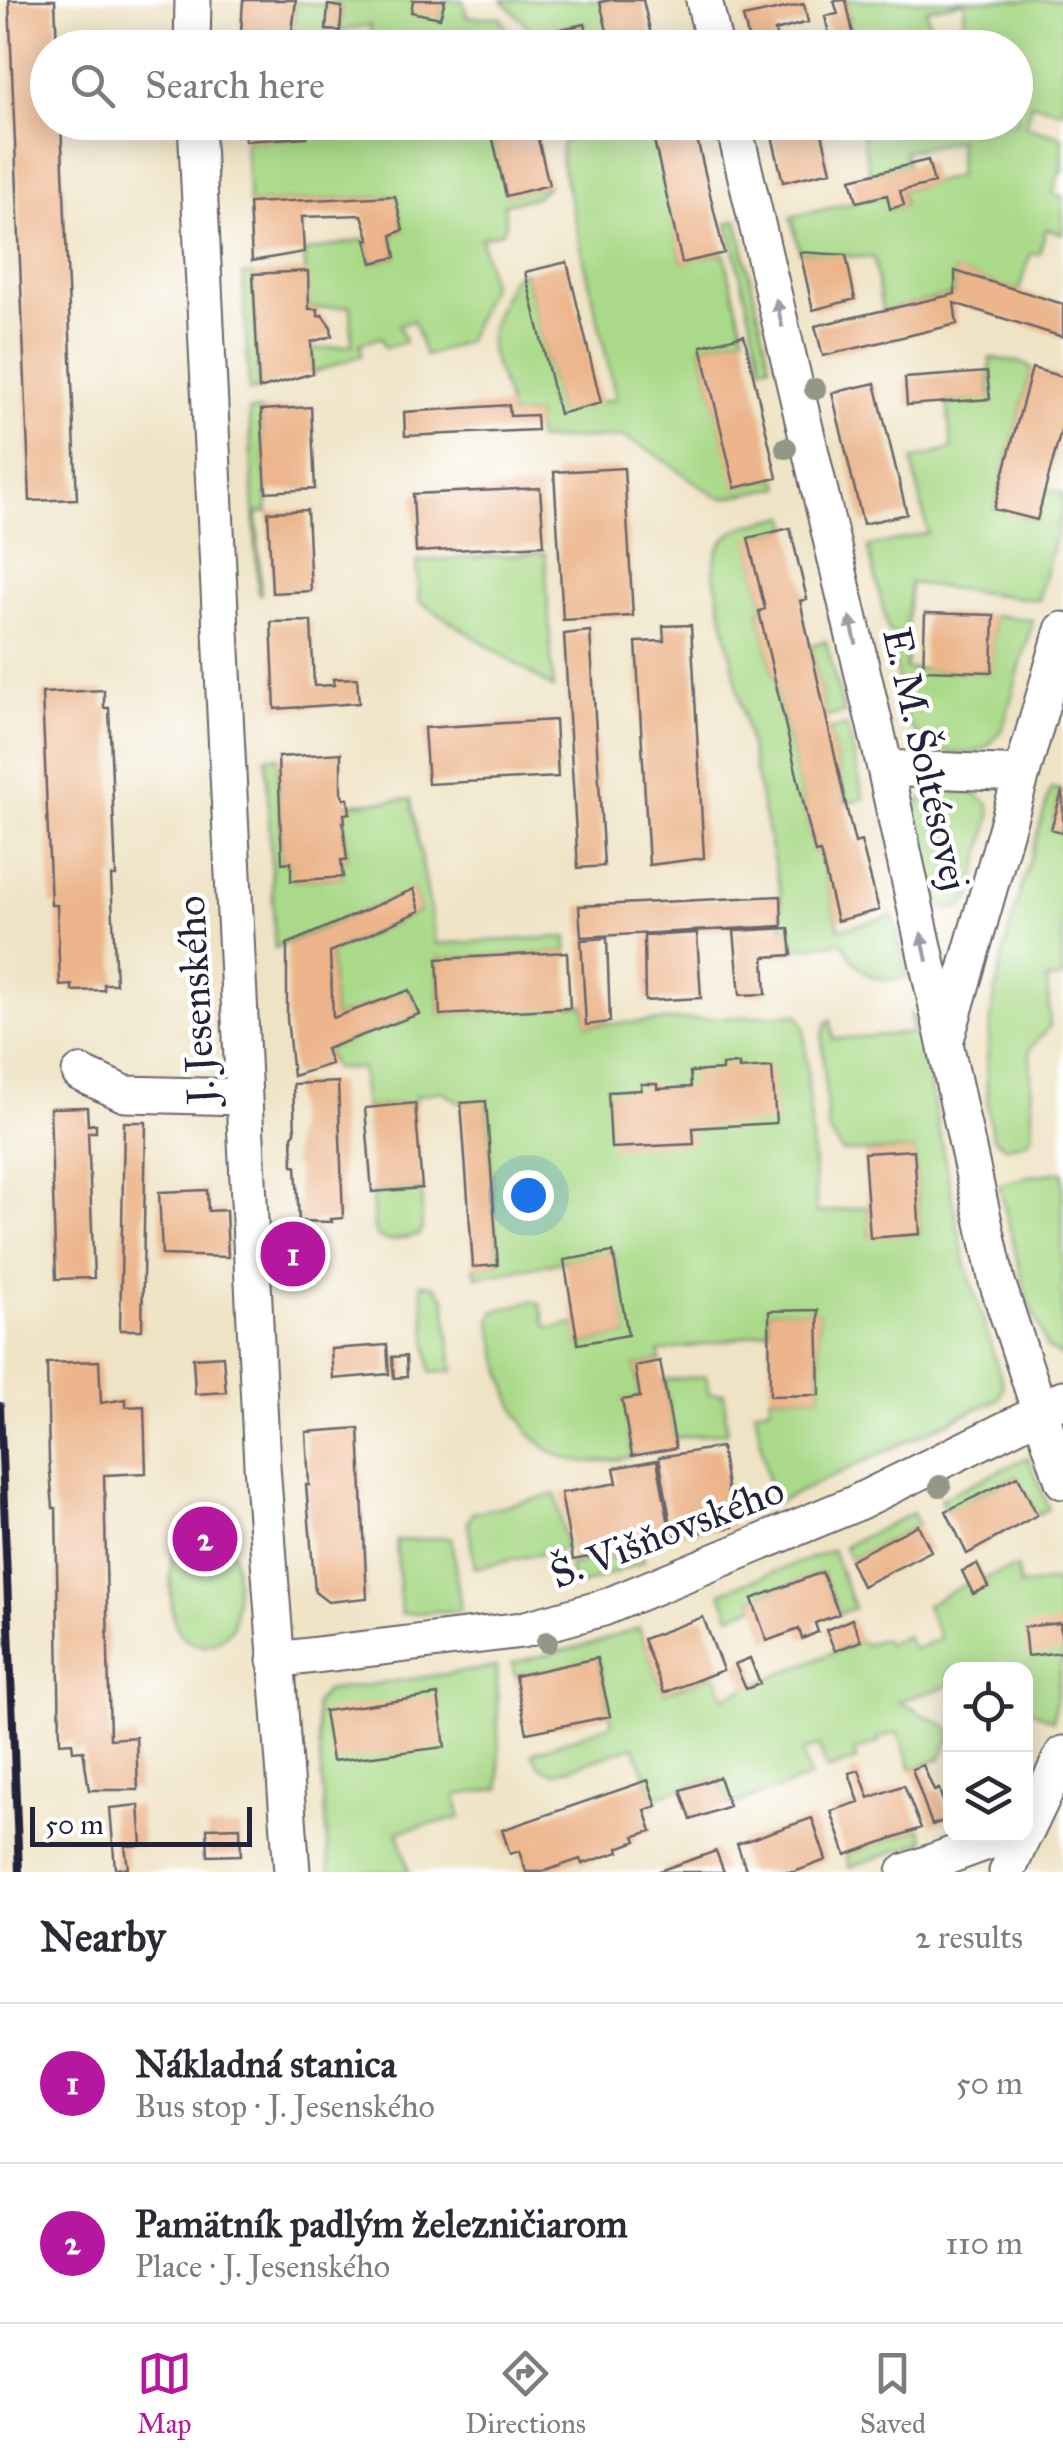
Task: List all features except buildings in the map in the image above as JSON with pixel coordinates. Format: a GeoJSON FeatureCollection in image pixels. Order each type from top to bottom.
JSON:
{"type":"FeatureCollection","features":[{"type":"Feature","properties":{"kind":"street"},"geometry":{"type":"LineString","coordinates":[[193,30],[194,0]]}},
{"type":"Feature","properties":{"kind":"street"},"geometry":{"type":"LineString","coordinates":[[704,0],[711,30]]}},
{"type":"Feature","properties":{"kind":"street","name":"J. Jesenského"},"geometry":{"type":"LineString","coordinates":[[197,140],[243,1097],[292,1872]]}},
{"type":"Feature","properties":{"kind":"street","name":"E. M. Šoltésovej"},"geometry":{"type":"LineString","coordinates":[[737,140],[885,768],[997,1282],[1052,1405],[1063,1482]]}},
{"type":"Feature","properties":{"kind":"street"},"geometry":{"type":"LineString","coordinates":[[945,1042],[1063,630]]}},
{"type":"Feature","properties":{"kind":"street"},"geometry":{"type":"LineString","coordinates":[[885,768],[1022,774]]}},
{"type":"Feature","properties":{"kind":"street"},"geometry":{"type":"LineString","coordinates":[[80,1073],[125,1094],[243,1097]]}},
{"type":"Feature","properties":{"kind":"street","name":"Š. Višňovského"},"geometry":{"type":"LineString","coordinates":[[276,1660],[476,1637],[556,1622],[604,1608],[854,1504],[1052,1405]]}},
{"type":"Feature","properties":{"kind":"street"},"geometry":{"type":"LineString","coordinates":[[1033,1811],[1063,1754]]}},
{"type":"Feature","properties":{"kind":"street"},"geometry":{"type":"LineString","coordinates":[[905,1872],[993,1842]]}},
{"type":"Feature","properties":{"kind":"street"},"geometry":{"type":"LineString","coordinates":[[1007,1872],[1018,1842]]}},
{"type":"Feature","properties":{"kind":"green space"},"geometry":{"type":"Polygon","coordinates":[[[334,0],[413,0],[440,18],[445,0],[463,0],[467,17],[500,17],[507,30],[371,30],[370,25],[340,30],[342,7],[329,5],[327,30],[292,30],[296,2],[328,5],[334,0]]]}},
{"type":"Feature","properties":{"kind":"green space"},"geometry":{"type":"Polygon","coordinates":[[[502,0],[610,0],[611,30],[587,30],[585,24],[532,30],[502,0]]]}},
{"type":"Feature","properties":{"kind":"green space"},"geometry":{"type":"Polygon","coordinates":[[[846,0],[1063,0],[1063,111],[1033,104],[1033,30],[964,30],[965,1],[926,9],[930,30],[852,30],[846,0]]]}},
{"type":"Feature","properties":{"kind":"green space"},"geometry":{"type":"Polygon","coordinates":[[[1033,128],[1063,137],[1063,172],[1059,171],[1053,194],[1063,197],[1063,234],[1046,229],[1039,254],[1031,253],[1019,291],[955,272],[955,294],[882,311],[874,258],[800,252],[791,217],[887,195],[891,209],[904,205],[900,191],[958,176],[959,140],[1033,140],[1033,128]]]}},
{"type":"Feature","properties":{"kind":"green space"},"geometry":{"type":"Polygon","coordinates":[[[493,140],[506,195],[549,185],[535,197],[504,204],[506,223],[501,233],[481,238],[491,284],[466,342],[425,356],[413,320],[399,325],[405,342],[385,348],[381,337],[360,344],[362,355],[313,373],[312,350],[352,345],[351,306],[309,309],[304,252],[366,239],[372,263],[396,257],[392,235],[403,230],[394,196],[249,203],[245,141],[493,140]]]}},
{"type":"Feature","properties":{"kind":"green space"},"geometry":{"type":"Polygon","coordinates":[[[565,140],[656,140],[682,262],[724,253],[744,335],[701,346],[736,487],[777,478],[781,487],[723,498],[623,437],[537,440],[536,415],[510,416],[490,338],[509,283],[515,275],[525,272],[559,413],[616,398],[561,160],[565,140]]]}},
{"type":"Feature","properties":{"kind":"green space"},"geometry":{"type":"Polygon","coordinates":[[[863,140],[959,140],[904,151],[907,165],[870,175],[863,140]]]}},
{"type":"Feature","properties":{"kind":"green space"},"geometry":{"type":"Polygon","coordinates":[[[737,220],[770,364],[762,366],[728,223],[737,220]]]}},
{"type":"Feature","properties":{"kind":"green space"},"geometry":{"type":"Polygon","coordinates":[[[253,274],[259,389],[249,391],[243,275],[253,274]]]}},
{"type":"Feature","properties":{"kind":"green space"},"geometry":{"type":"Polygon","coordinates":[[[990,358],[1032,368],[994,508],[1036,520],[1045,489],[1063,494],[1063,508],[1038,600],[910,583],[906,633],[889,633],[868,547],[928,533],[912,460],[952,449],[947,402],[990,398],[990,358]]]}},
{"type":"Feature","properties":{"kind":"green space"},"geometry":{"type":"Polygon","coordinates":[[[261,410],[268,512],[257,513],[261,594],[249,411],[261,410]]]}},
{"type":"Feature","properties":{"kind":"green space"},"geometry":{"type":"Polygon","coordinates":[[[787,516],[790,528],[749,539],[765,609],[759,611],[815,852],[820,852],[839,929],[893,916],[908,977],[886,980],[868,974],[854,961],[843,942],[791,949],[789,929],[782,926],[781,896],[714,574],[720,546],[727,537],[747,526],[787,516]]]}},
{"type":"Feature","properties":{"kind":"green space"},"geometry":{"type":"Polygon","coordinates":[[[545,553],[553,688],[419,601],[417,561],[545,553]]]}},
{"type":"Feature","properties":{"kind":"green space"},"geometry":{"type":"Polygon","coordinates":[[[994,615],[1033,620],[1003,728],[981,750],[960,753],[938,748],[919,736],[907,719],[893,649],[906,649],[906,669],[991,672],[994,615]]]}},
{"type":"Feature","properties":{"kind":"green space"},"geometry":{"type":"Polygon","coordinates":[[[826,641],[844,713],[826,717],[810,645],[826,641]]]}},
{"type":"Feature","properties":{"kind":"green space"},"geometry":{"type":"Polygon","coordinates":[[[847,726],[864,799],[846,803],[829,730],[847,726]]]}},
{"type":"Feature","properties":{"kind":"green space"},"geometry":{"type":"Polygon","coordinates":[[[266,757],[278,757],[282,862],[291,862],[292,881],[343,877],[341,860],[347,859],[343,822],[348,804],[411,799],[436,944],[567,937],[567,952],[437,959],[440,1015],[584,1005],[587,1025],[797,1014],[804,1025],[817,1213],[868,1207],[870,1237],[920,1234],[914,1150],[842,1152],[828,1130],[822,1037],[831,1020],[833,1039],[912,1033],[910,1013],[918,1025],[965,1262],[1003,1385],[1000,1398],[777,1502],[769,1487],[755,1410],[770,1407],[770,1396],[820,1395],[818,1311],[769,1311],[769,1330],[659,1352],[660,1361],[635,1366],[640,1397],[623,1400],[632,1456],[596,1462],[568,1459],[545,1447],[527,1429],[514,1406],[491,1319],[494,1311],[532,1301],[540,1304],[546,1325],[551,1328],[575,1324],[579,1344],[627,1335],[613,1252],[477,1277],[473,1267],[498,1264],[486,1102],[461,1103],[442,1091],[416,1096],[415,1103],[365,1108],[361,1068],[334,1069],[326,1049],[418,1014],[409,991],[333,1018],[330,952],[420,911],[414,890],[275,948],[266,757]]]}},
{"type":"Feature","properties":{"kind":"green space"},"geometry":{"type":"Polygon","coordinates":[[[1051,788],[1062,791],[1051,829],[1063,833],[1063,978],[1047,980],[1050,1026],[1030,1049],[1033,1133],[1028,1141],[1006,1147],[993,1138],[987,1097],[987,1054],[1013,916],[1051,788]]]}},
{"type":"Feature","properties":{"kind":"green space"},"geometry":{"type":"Polygon","coordinates":[[[974,793],[989,804],[991,816],[970,899],[960,908],[946,909],[933,903],[912,811],[930,795],[974,793]]]}},
{"type":"Feature","properties":{"kind":"green space"},"geometry":{"type":"Polygon","coordinates":[[[1063,1172],[1063,1357],[1047,1348],[1027,1297],[999,1185],[1063,1172]]]}},
{"type":"Feature","properties":{"kind":"green space"},"geometry":{"type":"Polygon","coordinates":[[[422,1188],[422,1230],[418,1235],[388,1241],[377,1237],[372,1192],[422,1188]]]}},
{"type":"Feature","properties":{"kind":"green space"},"geometry":{"type":"Polygon","coordinates":[[[421,1283],[435,1286],[445,1299],[453,1371],[431,1373],[421,1283]]]}},
{"type":"Feature","properties":{"kind":"green space"},"geometry":{"type":"Polygon","coordinates":[[[706,1376],[709,1394],[724,1393],[727,1432],[674,1438],[664,1380],[706,1376]]]}},
{"type":"Feature","properties":{"kind":"green space"},"geometry":{"type":"Polygon","coordinates":[[[1028,1457],[1049,1509],[1037,1515],[1017,1476],[946,1511],[940,1499],[1028,1457]]]}},
{"type":"Feature","properties":{"kind":"green space"},"geometry":{"type":"Polygon","coordinates":[[[556,1494],[566,1548],[475,1568],[468,1523],[472,1513],[556,1494]]]}},
{"type":"Feature","properties":{"kind":"green space"},"geometry":{"type":"Polygon","coordinates":[[[913,1513],[918,1525],[850,1560],[844,1546],[913,1513]]]}},
{"type":"Feature","properties":{"kind":"green space"},"geometry":{"type":"Polygon","coordinates":[[[201,1523],[215,1527],[225,1536],[232,1549],[236,1580],[233,1625],[221,1639],[205,1645],[190,1642],[177,1627],[171,1594],[176,1541],[185,1529],[201,1523]]]}},
{"type":"Feature","properties":{"kind":"green space"},"geometry":{"type":"Polygon","coordinates":[[[451,1537],[461,1610],[401,1614],[396,1541],[451,1537]]]}},
{"type":"Feature","properties":{"kind":"green space"},"geometry":{"type":"Polygon","coordinates":[[[832,1550],[854,1608],[839,1614],[822,1572],[752,1599],[754,1606],[730,1616],[721,1592],[832,1550]]]}},
{"type":"Feature","properties":{"kind":"green space"},"geometry":{"type":"Polygon","coordinates":[[[642,1551],[644,1561],[574,1588],[569,1565],[642,1551]]]}},
{"type":"Feature","properties":{"kind":"green space"},"geometry":{"type":"Polygon","coordinates":[[[1017,1567],[1020,1586],[1056,1581],[1063,1652],[1053,1721],[1033,1711],[1033,1662],[943,1662],[943,1688],[898,1701],[943,1724],[940,1759],[912,1769],[898,1732],[854,1751],[856,1760],[827,1770],[819,1746],[802,1752],[810,1778],[729,1806],[719,1777],[654,1797],[634,1746],[556,1773],[541,1767],[532,1753],[612,1724],[598,1659],[515,1676],[512,1663],[639,1628],[664,1693],[715,1674],[725,1697],[861,1641],[864,1645],[883,1638],[887,1644],[906,1636],[914,1650],[940,1638],[926,1605],[968,1583],[987,1587],[984,1578],[1017,1567]]]}},
{"type":"Feature","properties":{"kind":"green space"},"geometry":{"type":"Polygon","coordinates":[[[496,1667],[500,1789],[456,1795],[460,1818],[398,1831],[409,1872],[330,1872],[315,1704],[326,1691],[496,1667]]]}},
{"type":"Feature","properties":{"kind":"green space"},"geometry":{"type":"Polygon","coordinates":[[[921,1828],[925,1841],[850,1867],[846,1855],[921,1828]]]}},
{"type":"Feature","properties":{"kind":"railway"},"geometry":{"type":"LineString","coordinates":[[0,1406],[19,1872]]}},
{"type":"Feature","properties":{"kind":"place","name":"Nákladná stanica"},"geometry":{"type":"Point","coordinates":[293,1254]}},
{"type":"Feature","properties":{"kind":"place","name":"Pamätník padlým železničiarom"},"geometry":{"type":"Point","coordinates":[205,1539]}}]}
